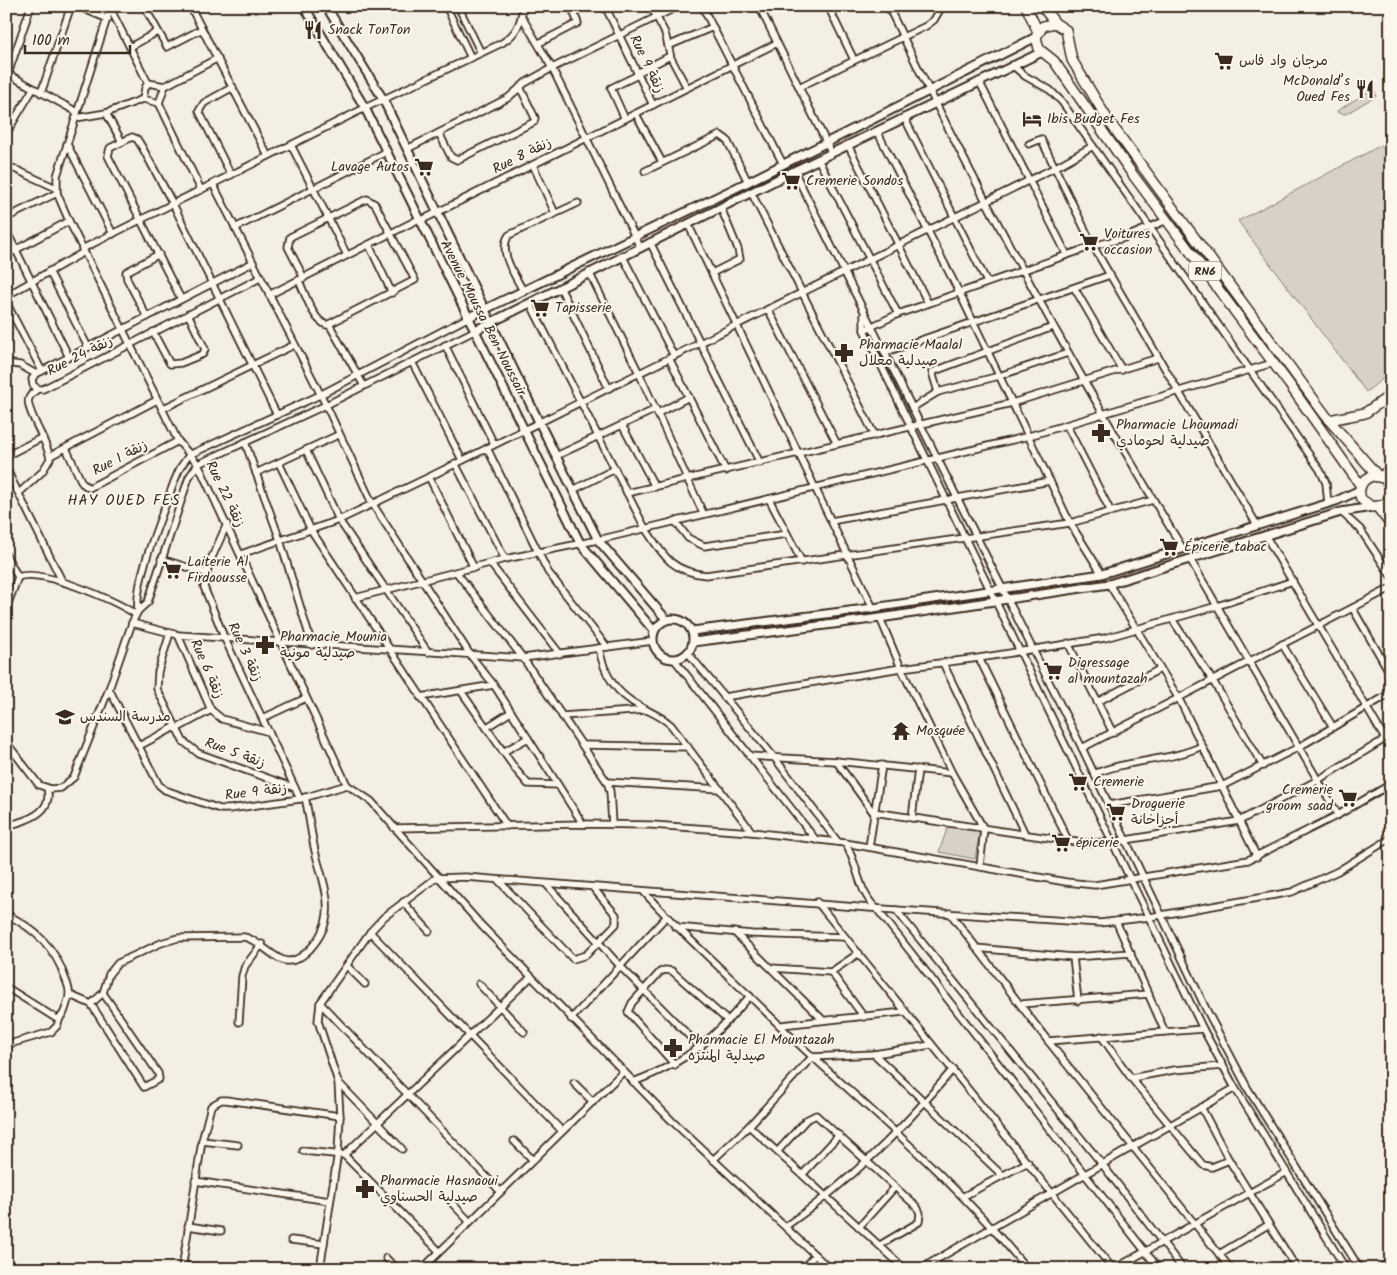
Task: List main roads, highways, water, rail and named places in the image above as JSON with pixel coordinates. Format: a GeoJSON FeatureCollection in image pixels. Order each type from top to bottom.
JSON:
{"type":"FeatureCollection","features":[{"type":"Feature","properties":{"kind":"main road","name":"RN6"},"geometry":{"type":"LineString","coordinates":[[1026,6],[1037,35],[1037,45],[1336,449],[1360,488],[1364,503],[1375,508],[1391,525]]}},
{"type":"Feature","properties":{"kind":"main road","name":"RN6"},"geometry":{"type":"LineString","coordinates":[[1042,6],[1055,23],[1066,30],[1069,38],[1068,46],[1078,72],[1103,113],[1329,420],[1379,476],[1391,486]]}},
{"type":"Feature","properties":{"kind":"main road"},"geometry":{"type":"LineString","coordinates":[[1037,35],[1043,26],[1055,23]]}},
{"type":"Feature","properties":{"kind":"main road"},"geometry":{"type":"LineString","coordinates":[[1045,54],[1058,55],[1068,46]]}},
{"type":"Feature","properties":{"kind":"main road"},"geometry":{"type":"LineString","coordinates":[[1329,420],[1365,412],[1391,395]]}},
{"type":"Feature","properties":{"kind":"main road"},"geometry":{"type":"LineString","coordinates":[[1360,488],[1369,477],[1379,476],[1391,468]]}},
{"type":"Feature","properties":{"kind":"main road"},"geometry":{"type":"LineString","coordinates":[[1375,508],[1390,500]]}},
{"type":"Feature","properties":{"kind":"place","name":"Snack TonTon"},"geometry":{"type":"Point","coordinates":[313,30]}},
{"type":"Feature","properties":{"kind":"place","name":"مرجان واد فاس"},"geometry":{"type":"Point","coordinates":[1224,61]}},
{"type":"Feature","properties":{"kind":"place","name":"McDonald’s Oued Fes"},"geometry":{"type":"Point","coordinates":[1365,89]}},
{"type":"Feature","properties":{"kind":"place","name":"Ibis Budget Fes"},"geometry":{"type":"Point","coordinates":[1032,119]}},
{"type":"Feature","properties":{"kind":"place","name":"Lavage Autos"},"geometry":{"type":"Point","coordinates":[424,167]}},
{"type":"Feature","properties":{"kind":"place","name":"Cremerie Sondos"},"geometry":{"type":"Point","coordinates":[791,181]}},
{"type":"Feature","properties":{"kind":"place","name":"Voitures occasion"},"geometry":{"type":"Point","coordinates":[1089,242]}},
{"type":"Feature","properties":{"kind":"place","name":"Tapisserie"},"geometry":{"type":"Point","coordinates":[540,308]}},
{"type":"Feature","properties":{"kind":"place","name":"Pharmacie Maalal صيدلية معلال"},"geometry":{"type":"Point","coordinates":[844,353]}},
{"type":"Feature","properties":{"kind":"place","name":"Pharmacie Lhoumadi صيدلية لحومادي"},"geometry":{"type":"Point","coordinates":[1101,433]}},
{"type":"Feature","properties":{"kind":"place","name":"Épicerie tabac"},"geometry":{"type":"Point","coordinates":[1169,547]}},
{"type":"Feature","properties":{"kind":"place","name":"Laiterie Al Firdaousse"},"geometry":{"type":"Point","coordinates":[172,570]}},
{"type":"Feature","properties":{"kind":"place","name":"Pharmacie Mounia صيدلية مونية"},"geometry":{"type":"Point","coordinates":[265,645]}},
{"type":"Feature","properties":{"kind":"place","name":"Digressage al mountazah"},"geometry":{"type":"Point","coordinates":[1053,671]}},
{"type":"Feature","properties":{"kind":"place","name":"مدرسة السندس"},"geometry":{"type":"Point","coordinates":[65,717]}},
{"type":"Feature","properties":{"kind":"place","name":"Mosquée"},"geometry":{"type":"Point","coordinates":[901,731]}},
{"type":"Feature","properties":{"kind":"place","name":"Cremerie"},"geometry":{"type":"Point","coordinates":[1078,782]}},
{"type":"Feature","properties":{"kind":"place","name":"Cremerie groom saad"},"geometry":{"type":"Point","coordinates":[1348,798]}},
{"type":"Feature","properties":{"kind":"place","name":"Droguerie أجزاخانة"},"geometry":{"type":"Point","coordinates":[1116,812]}},
{"type":"Feature","properties":{"kind":"place","name":"épicerie"},"geometry":{"type":"Point","coordinates":[1061,843]}},
{"type":"Feature","properties":{"kind":"place","name":"Pharmacie El Mountazah صيدلية المنتزه"},"geometry":{"type":"Point","coordinates":[673,1048]}},
{"type":"Feature","properties":{"kind":"place","name":"Pharmacie Hasnaoui صيدلية الحسناوي"},"geometry":{"type":"Point","coordinates":[365,1189]}},
{"type":"Feature","properties":{"kind":"district","name":"HAY OUED FES"},"geometry":{"type":"Point","coordinates":[124,501]}}]}
